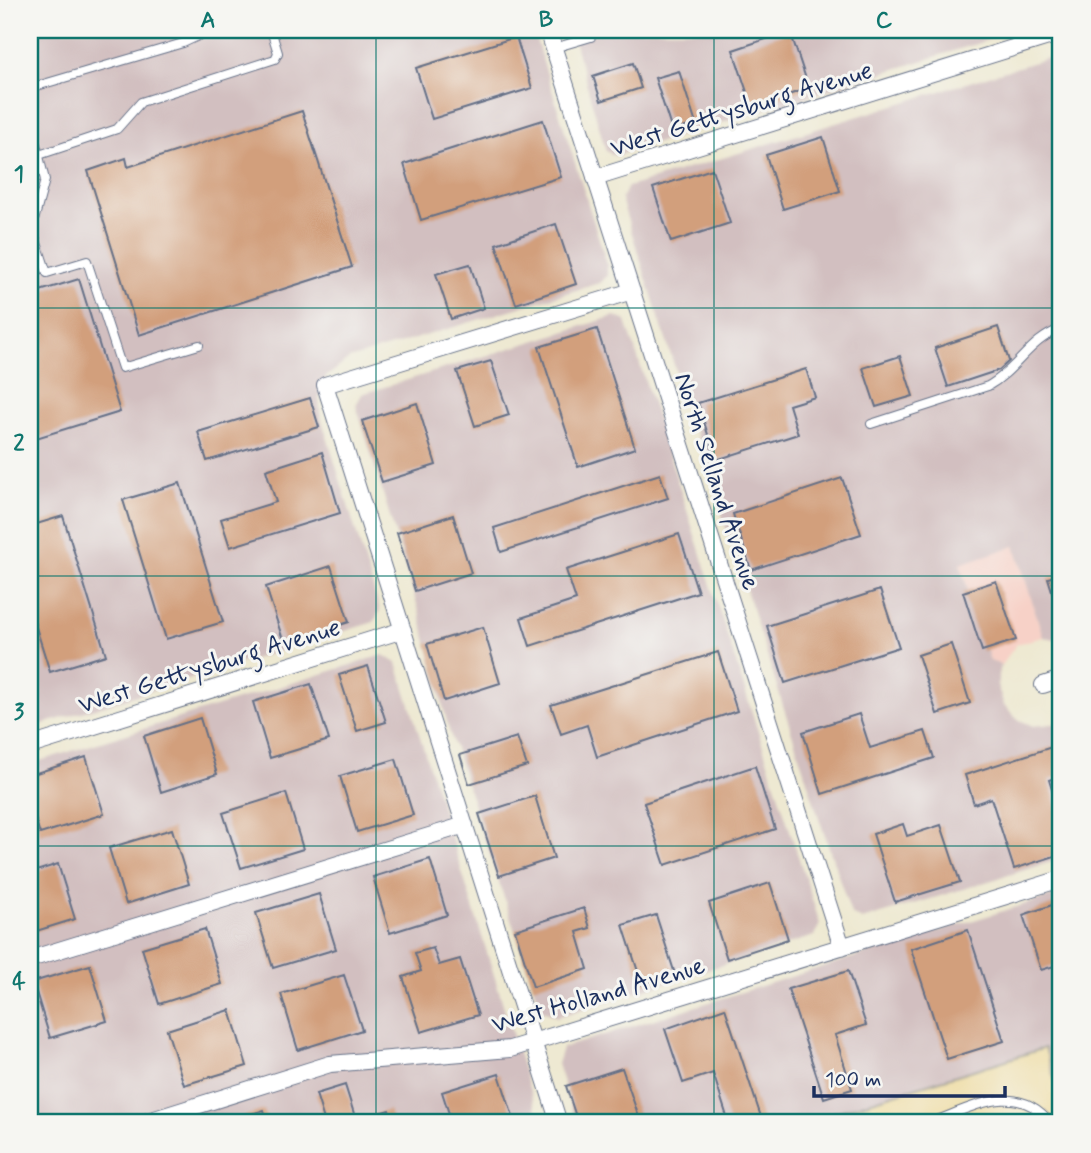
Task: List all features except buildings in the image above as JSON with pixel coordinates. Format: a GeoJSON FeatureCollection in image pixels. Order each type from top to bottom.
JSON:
{"type":"FeatureCollection","features":[{"type":"Feature","properties":{"kind":"street","name":"North Selland Avenue"},"geometry":{"type":"LineString","coordinates":[[548,30],[842,947]]}},
{"type":"Feature","properties":{"kind":"street","name":"West Gettysburg Avenue"},"geometry":{"type":"LineString","coordinates":[[596,178],[1061,33]]}},
{"type":"Feature","properties":{"kind":"street"},"geometry":{"type":"LineString","coordinates":[[559,1123],[325,385],[632,291]]}},
{"type":"Feature","properties":{"kind":"street","name":"West Gettysburg Avenue"},"geometry":{"type":"LineString","coordinates":[[30,746],[403,630]]}},
{"type":"Feature","properties":{"kind":"street"},"geometry":{"type":"LineString","coordinates":[[1043,685],[1061,679]]}},
{"type":"Feature","properties":{"kind":"street"},"geometry":{"type":"LineString","coordinates":[[30,959],[465,825]]}},
{"type":"Feature","properties":{"kind":"street","name":"West Holland Avenue"},"geometry":{"type":"LineString","coordinates":[[142,1123],[330,1064],[486,1053],[533,1042],[1061,879]]}},
{"type":"Feature","properties":{"kind":"lane"},"geometry":{"type":"LineString","coordinates":[[30,88],[183,43],[211,30]]}},
{"type":"Feature","properties":{"kind":"lane"},"geometry":{"type":"LineString","coordinates":[[36,156],[117,129],[141,102],[275,59],[278,53],[271,30]]}},
{"type":"Feature","properties":{"kind":"lane"},"geometry":{"type":"LineString","coordinates":[[554,48],[591,37]]}},
{"type":"Feature","properties":{"kind":"lane"},"geometry":{"type":"LineString","coordinates":[[30,121],[36,156],[45,180],[33,228],[47,273],[87,261],[122,368],[199,345]]}},
{"type":"Feature","properties":{"kind":"lane"},"geometry":{"type":"LineString","coordinates":[[871,424],[988,386],[1005,375],[1041,337],[1061,329]]}},
{"type":"Feature","properties":{"kind":"lane"},"geometry":{"type":"LineString","coordinates":[[929,1123],[993,1100],[1011,1098],[1040,1109],[1051,1123]]}},
{"type":"Feature","properties":{"kind":"shaded area"},"geometry":{"type":"Polygon","coordinates":[[[30,30],[533,30],[607,264],[607,276],[599,283],[349,359],[326,377],[319,396],[320,414],[380,610],[374,622],[30,728],[30,30]]]}},
{"type":"Feature","properties":{"kind":"shaded area"},"geometry":{"type":"Polygon","coordinates":[[[571,30],[1021,30],[615,156],[606,151],[571,30]]]}},
{"type":"Feature","properties":{"kind":"shaded area"},"geometry":{"type":"Polygon","coordinates":[[[1061,54],[1061,640],[1043,637],[1015,546],[960,564],[990,661],[1001,665],[997,685],[1004,705],[1017,719],[1033,726],[1061,723],[1061,859],[862,920],[851,914],[621,199],[628,187],[1061,54]]]}},
{"type":"Feature","properties":{"kind":"shaded area"},"geometry":{"type":"Polygon","coordinates":[[[615,316],[626,321],[820,924],[814,936],[557,1017],[541,1010],[449,730],[421,618],[356,405],[362,394],[615,316]]]}},
{"type":"Feature","properties":{"kind":"shaded area"},"geometry":{"type":"Polygon","coordinates":[[[1015,546],[1043,637],[1017,644],[1001,665],[990,661],[960,563],[1015,546]]]}},
{"type":"Feature","properties":{"kind":"shaded area"},"geometry":{"type":"Polygon","coordinates":[[[383,655],[397,663],[540,1123],[30,1123],[30,764],[383,655]]]}},
{"type":"Feature","properties":{"kind":"shaded area"},"geometry":{"type":"Polygon","coordinates":[[[1061,893],[1061,1100],[1045,1048],[800,1123],[576,1123],[557,1064],[562,1048],[1061,893]]]}},
{"type":"Feature","properties":{"kind":"sand"},"geometry":{"type":"Polygon","coordinates":[[[1045,1048],[1061,1100],[1061,1123],[800,1123],[1045,1048]]]}}]}
